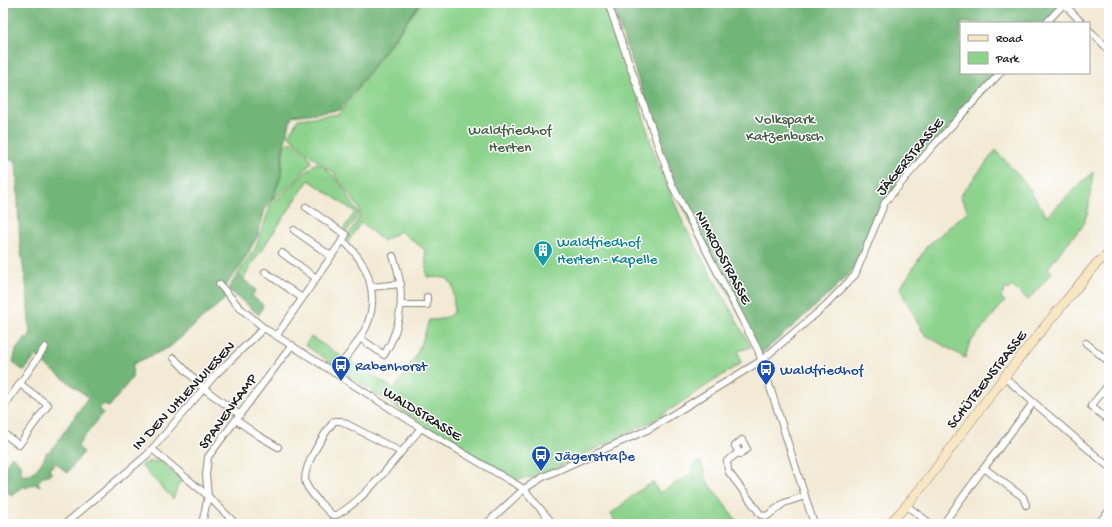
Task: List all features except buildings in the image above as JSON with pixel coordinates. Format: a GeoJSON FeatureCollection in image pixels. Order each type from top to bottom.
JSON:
{"type":"FeatureCollection","features":[{"type":"Feature","properties":{"kind":"main road","name":"SCHÜTZENSTRASSE"},"geometry":{"type":"LineString","coordinates":[[889,524],[907,506],[1004,377],[1097,263],[1109,254]]}},
{"type":"Feature","properties":{"kind":"street","name":"NIMRODSTRASSE"},"geometry":{"type":"LineString","coordinates":[[608,3],[672,185],[762,360],[814,524]]}},
{"type":"Feature","properties":{"kind":"street"},"geometry":{"type":"LineString","coordinates":[[1047,22],[1064,4],[1068,5],[1081,22]]}},
{"type":"Feature","properties":{"kind":"street"},"geometry":{"type":"LineString","coordinates":[[1090,31],[1109,50]]}},
{"type":"Feature","properties":{"kind":"street","name":"JÄGERSTRASSE"},"geometry":{"type":"LineString","coordinates":[[486,524],[524,489],[543,477],[649,429],[762,360],[825,306],[855,275],[885,202],[933,146],[999,74]]}},
{"type":"Feature","properties":{"kind":"street"},"geometry":{"type":"LineString","coordinates":[[277,335],[346,235],[306,207]]}},
{"type":"Feature","properties":{"kind":"street"},"geometry":{"type":"LineString","coordinates":[[294,230],[331,256]]}},
{"type":"Feature","properties":{"kind":"street"},"geometry":{"type":"LineString","coordinates":[[334,373],[360,338],[367,325],[371,309],[370,277],[364,265],[355,253],[342,240]]}},
{"type":"Feature","properties":{"kind":"street"},"geometry":{"type":"LineString","coordinates":[[282,253],[316,278]]}},
{"type":"Feature","properties":{"kind":"street"},"geometry":{"type":"LineString","coordinates":[[360,338],[384,355],[396,329],[401,305],[401,284],[393,256]]}},
{"type":"Feature","properties":{"kind":"street"},"geometry":{"type":"LineString","coordinates":[[265,272],[302,298]]}},
{"type":"Feature","properties":{"kind":"street","name":"WALDSTRASSE"},"geometry":{"type":"LineString","coordinates":[[219,284],[240,308],[264,328],[421,428],[524,489],[552,524]]}},
{"type":"Feature","properties":{"kind":"street"},"geometry":{"type":"LineString","coordinates":[[371,287],[401,284]]}},
{"type":"Feature","properties":{"kind":"street"},"geometry":{"type":"LineString","coordinates":[[401,305],[427,305],[427,297]]}},
{"type":"Feature","properties":{"kind":"street","name":"IN DEN UHLENWIESEN"},"geometry":{"type":"LineString","coordinates":[[65,524],[152,449],[204,388],[264,328]]}},
{"type":"Feature","properties":{"kind":"street"},"geometry":{"type":"LineString","coordinates":[[1086,343],[1109,362]]}},
{"type":"Feature","properties":{"kind":"street","name":"SPANENKAMP"},"geometry":{"type":"LineString","coordinates":[[202,524],[208,496],[206,474],[208,457],[292,345]]}},
{"type":"Feature","properties":{"kind":"street"},"geometry":{"type":"LineString","coordinates":[[3,408],[45,348]]}},
{"type":"Feature","properties":{"kind":"street"},"geometry":{"type":"LineString","coordinates":[[174,358],[204,388],[240,415]]}},
{"type":"Feature","properties":{"kind":"street"},"geometry":{"type":"LineString","coordinates":[[1004,377],[1109,467]]}},
{"type":"Feature","properties":{"kind":"street"},"geometry":{"type":"LineString","coordinates":[[3,433],[19,445],[48,405],[20,384]]}},
{"type":"Feature","properties":{"kind":"street"},"geometry":{"type":"LineString","coordinates":[[1109,384],[1091,406],[1109,421]]}},
{"type":"Feature","properties":{"kind":"street"},"geometry":{"type":"LineString","coordinates":[[943,524],[1033,403]]}},
{"type":"Feature","properties":{"kind":"street"},"geometry":{"type":"LineString","coordinates":[[236,420],[278,447]]}},
{"type":"Feature","properties":{"kind":"street"},"geometry":{"type":"LineString","coordinates":[[401,452],[341,421],[334,421],[312,455],[305,474],[305,483],[312,495],[332,515],[336,515],[356,500],[383,474],[421,428]]}},
{"type":"Feature","properties":{"kind":"street"},"geometry":{"type":"LineString","coordinates":[[152,449],[208,496],[236,524]]}},
{"type":"Feature","properties":{"kind":"street"},"geometry":{"type":"LineString","coordinates":[[739,452],[727,461],[728,471],[761,515],[767,516],[784,503],[806,496]]}},
{"type":"Feature","properties":{"kind":"street"},"geometry":{"type":"LineString","coordinates":[[984,468],[1023,498],[1026,505]]}},
{"type":"Feature","properties":{"kind":"street"},"geometry":{"type":"LineString","coordinates":[[907,506],[931,524]]}},
{"type":"Feature","properties":{"kind":"street"},"geometry":{"type":"LineString","coordinates":[[1098,524],[1109,511]]}},
{"type":"Feature","properties":{"kind":"green space"},"geometry":{"type":"Polygon","coordinates":[[[3,3],[420,3],[340,110],[292,116],[282,153],[281,176],[272,200],[265,210],[257,237],[241,266],[222,290],[227,297],[170,347],[133,364],[132,378],[109,407],[104,404],[99,409],[103,413],[77,446],[84,452],[67,473],[56,463],[49,469],[52,474],[44,476],[38,482],[40,486],[34,484],[26,488],[23,486],[12,496],[3,488],[3,468],[12,456],[20,463],[21,473],[24,476],[29,475],[36,470],[47,452],[51,451],[88,397],[40,361],[37,355],[25,370],[21,369],[13,362],[16,350],[25,338],[30,337],[27,291],[20,246],[16,161],[3,158],[3,3]]]}},
{"type":"Feature","properties":{"kind":"green space","name":"Waldfriedhof Herten"},"geometry":{"type":"Polygon","coordinates":[[[421,3],[606,3],[634,84],[655,157],[685,227],[751,347],[738,351],[741,363],[653,421],[541,475],[517,480],[436,433],[340,370],[347,359],[394,389],[415,356],[429,320],[442,319],[454,312],[453,286],[447,278],[427,277],[425,250],[400,231],[383,241],[361,222],[348,242],[346,239],[360,216],[359,208],[333,172],[316,160],[289,136],[298,119],[339,114],[421,3]]]}},
{"type":"Feature","properties":{"kind":"green space","name":"Volkspark Katzenbusch"},"geometry":{"type":"Polygon","coordinates":[[[611,3],[1070,3],[1066,7],[1064,5],[1047,22],[960,22],[960,74],[999,74],[884,200],[851,272],[828,295],[761,354],[686,214],[611,3]]]}},
{"type":"Feature","properties":{"kind":"green space"},"geometry":{"type":"Polygon","coordinates":[[[289,142],[303,150],[311,162],[299,178],[272,200],[281,176],[284,146],[289,142]]]}},
{"type":"Feature","properties":{"kind":"green space"},"geometry":{"type":"Polygon","coordinates":[[[996,150],[1025,183],[1047,216],[1093,172],[1088,212],[1082,227],[1063,248],[1048,268],[1052,273],[1028,300],[1012,286],[1008,290],[1006,288],[1001,297],[1005,301],[969,344],[965,358],[924,334],[900,289],[927,246],[968,211],[960,196],[996,150]]]}},
{"type":"Feature","properties":{"kind":"green space"},"geometry":{"type":"Polygon","coordinates":[[[317,163],[336,178],[358,212],[358,215],[346,233],[342,231],[355,212],[309,180],[252,264],[243,280],[238,274],[256,247],[271,204],[317,163]]]}},
{"type":"Feature","properties":{"kind":"green space"},"geometry":{"type":"Polygon","coordinates":[[[238,274],[256,290],[252,296],[263,305],[259,315],[228,289],[238,274]]]}},
{"type":"Feature","properties":{"kind":"green space"},"geometry":{"type":"Polygon","coordinates":[[[311,337],[343,357],[336,366],[305,345],[311,337]]]}},
{"type":"Feature","properties":{"kind":"green space"},"geometry":{"type":"Polygon","coordinates":[[[160,461],[182,481],[179,483],[173,499],[141,466],[148,462],[160,461]]]}},
{"type":"Feature","properties":{"kind":"green space"},"geometry":{"type":"Polygon","coordinates":[[[698,461],[701,462],[707,481],[739,524],[661,524],[656,522],[654,524],[617,524],[611,514],[637,492],[653,482],[659,493],[690,475],[693,465],[698,461]]]}},
{"type":"Feature","properties":{"kind":"place","name":"Waldfriedhof Herten - Kapelle"},"geometry":{"type":"Point","coordinates":[543,267]}},
{"type":"Feature","properties":{"kind":"place","name":"Rabenhorst"},"geometry":{"type":"Point","coordinates":[341,382]}},
{"type":"Feature","properties":{"kind":"place","name":"Waldfriedhof"},"geometry":{"type":"Point","coordinates":[766,386]}},
{"type":"Feature","properties":{"kind":"place","name":"Jägerstraße"},"geometry":{"type":"Point","coordinates":[541,472]}}]}
